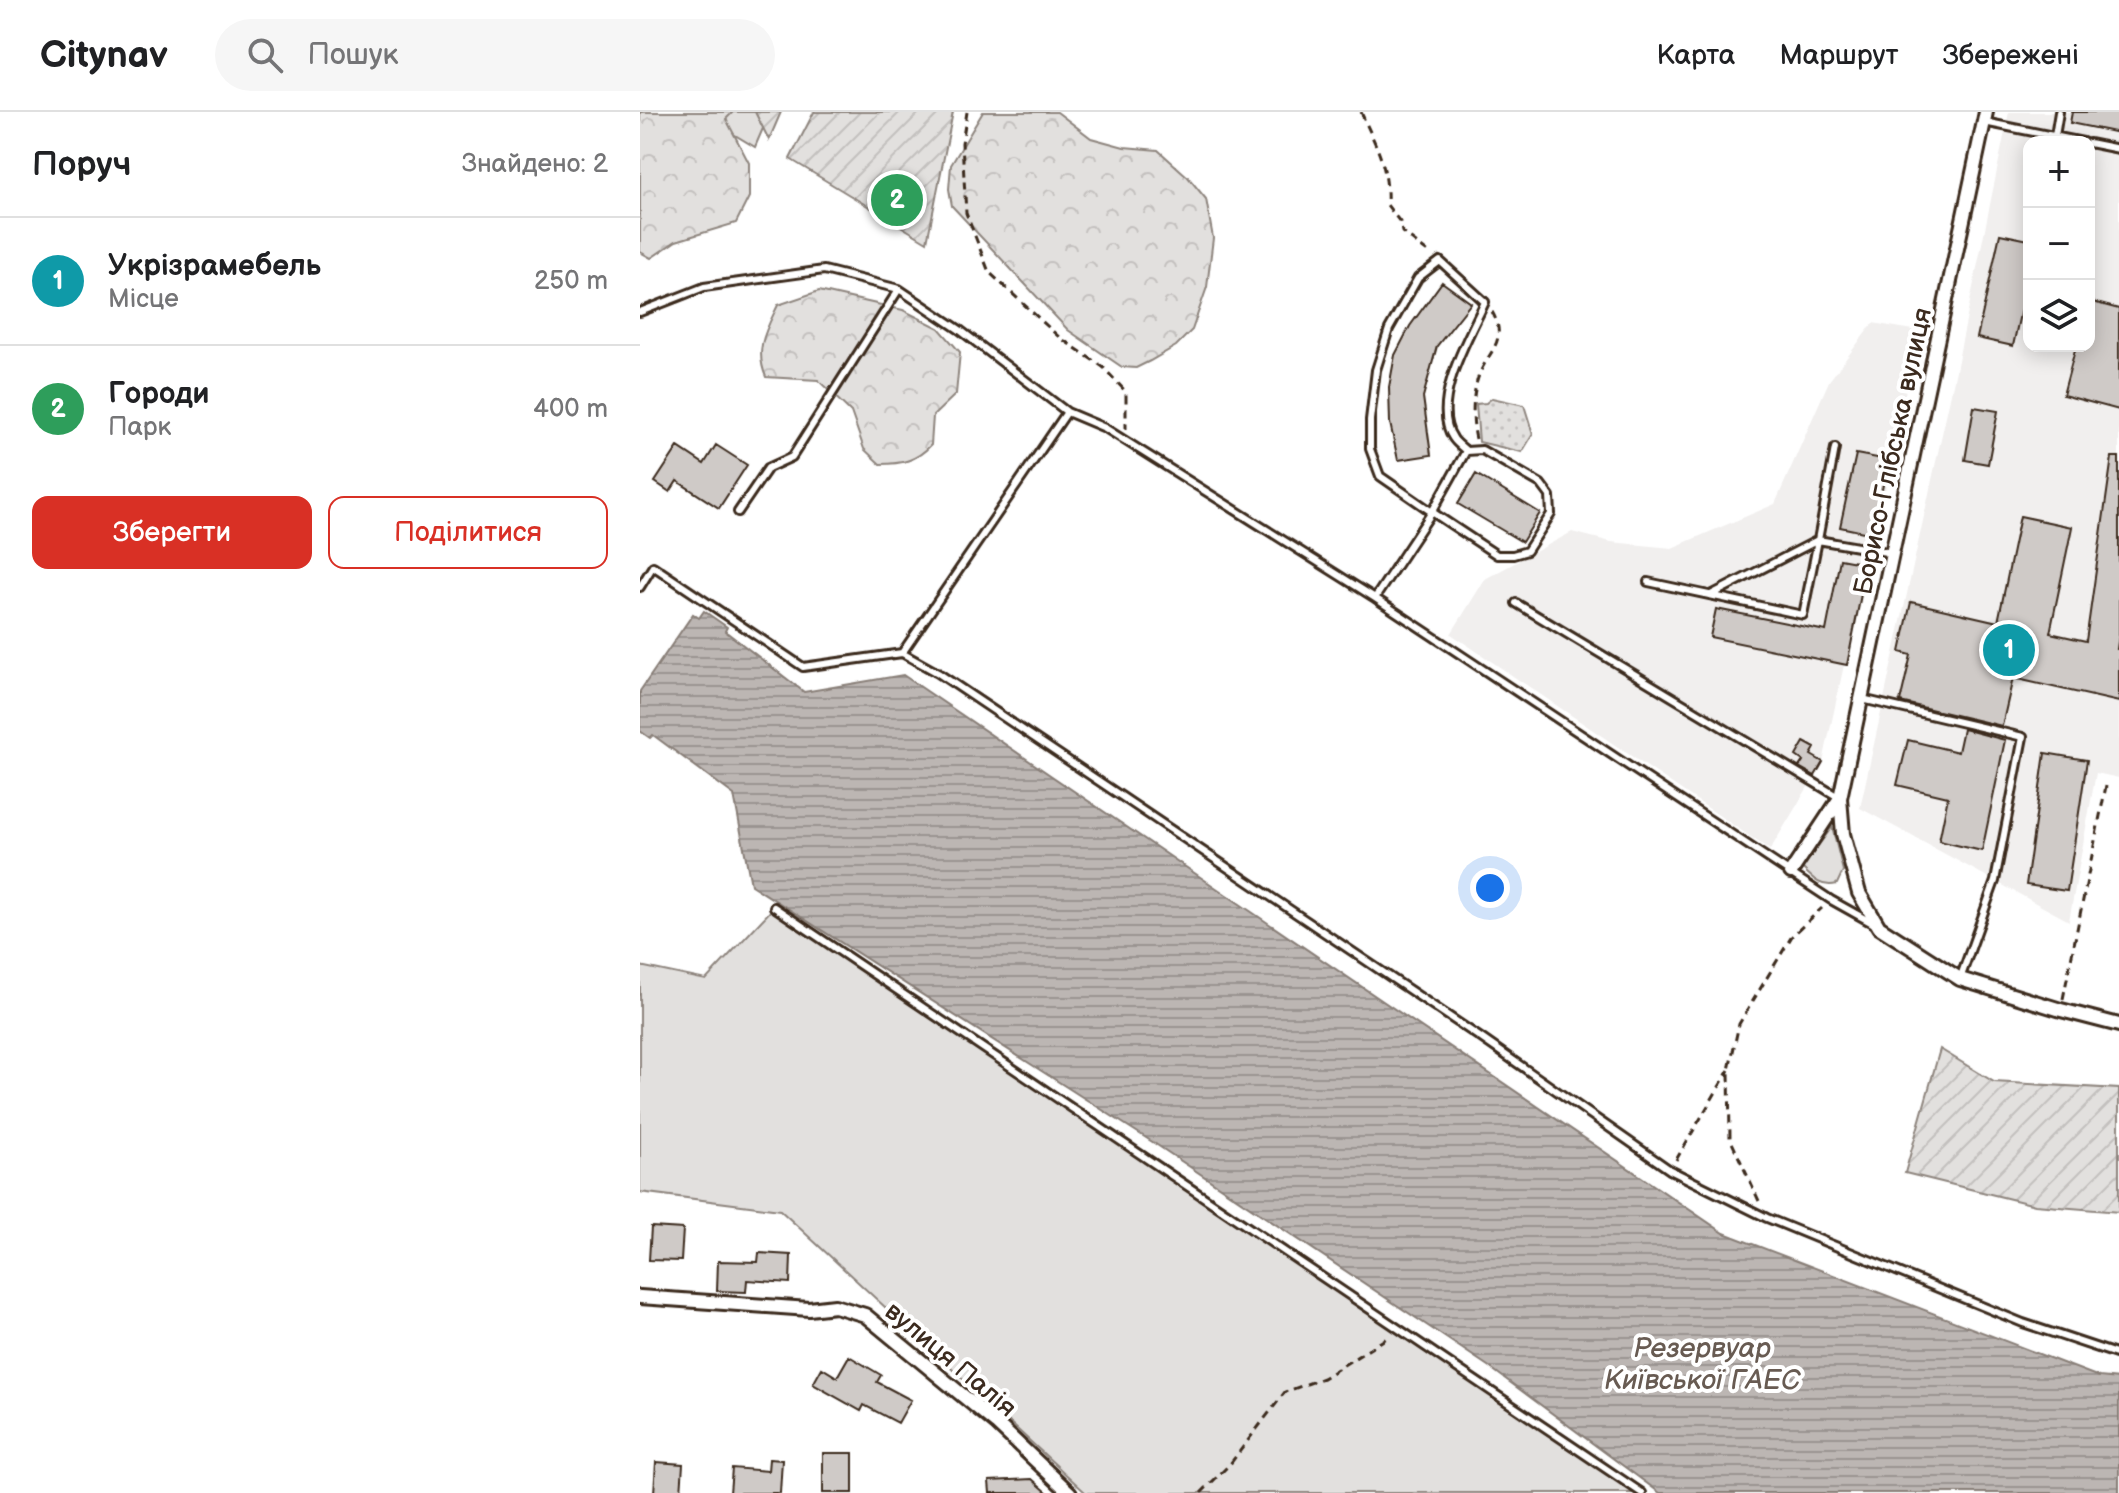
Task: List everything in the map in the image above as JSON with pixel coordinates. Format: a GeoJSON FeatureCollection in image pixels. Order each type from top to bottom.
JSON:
{"type":"FeatureCollection","features":[{"type":"Feature","properties":{"kind":"street","name":"Борисо-Глібська вулиця"},"geometry":{"type":"LineString","coordinates":[[1985,117],[1840,798],[1843,834],[1859,893],[1879,927],[1960,979],[2119,1025]]}},
{"type":"Feature","properties":{"kind":"street","name":"Борисо-Глібська вулиця"},"geometry":{"type":"LineString","coordinates":[[1791,872],[1840,798]]}},
{"type":"Feature","properties":{"kind":"street","name":"вулиця Палія"},"geometry":{"type":"LineString","coordinates":[[640,1297],[809,1309],[835,1306],[865,1315],[996,1423],[1070,1493]]}},
{"type":"Feature","properties":{"kind":"lane"},"geometry":{"type":"LineString","coordinates":[[1985,117],[2055,136],[2059,112]]}},
{"type":"Feature","properties":{"kind":"lane"},"geometry":{"type":"LineString","coordinates":[[2095,144],[2119,149]]}},
{"type":"Feature","properties":{"kind":"lane"},"geometry":{"type":"LineString","coordinates":[[1440,261],[1485,302],[1455,367],[1446,410],[1452,436],[1466,451],[1479,450],[1541,484],[1550,496],[1551,514],[1527,551],[1497,555],[1380,476],[1370,449],[1376,370],[1389,329],[1418,278],[1440,261]]}},
{"type":"Feature","properties":{"kind":"lane"},"geometry":{"type":"LineString","coordinates":[[640,312],[704,287],[824,270],[899,289],[960,330],[1067,412],[1126,440],[1375,598],[1831,900],[1879,927]]}},
{"type":"Feature","properties":{"kind":"lane"},"geometry":{"type":"LineString","coordinates":[[738,512],[768,468],[792,457],[899,289]]}},
{"type":"Feature","properties":{"kind":"lane"},"geometry":{"type":"LineString","coordinates":[[902,653],[1067,412]]}},
{"type":"Feature","properties":{"kind":"lane"},"geometry":{"type":"LineString","coordinates":[[1648,582],[1803,615],[1835,448]]}},
{"type":"Feature","properties":{"kind":"lane"},"geometry":{"type":"LineString","coordinates":[[1375,598],[1432,512],[1466,451]]}},
{"type":"Feature","properties":{"kind":"lane"},"geometry":{"type":"LineString","coordinates":[[1711,595],[1818,540],[1892,553]]}},
{"type":"Feature","properties":{"kind":"lane"},"geometry":{"type":"LineString","coordinates":[[640,587],[653,566],[803,667],[902,653],[938,673],[1481,1038],[1670,1170],[1767,1218],[2023,1323],[2119,1355]]}},
{"type":"Feature","properties":{"kind":"lane"},"geometry":{"type":"LineString","coordinates":[[1516,603],[1840,798]]}},
{"type":"Feature","properties":{"kind":"lane"},"geometry":{"type":"LineString","coordinates":[[1861,699],[2023,737],[1995,881],[1960,979]]}},
{"type":"Feature","properties":{"kind":"lane"},"geometry":{"type":"LineString","coordinates":[[774,907],[1642,1493]]}},
{"type":"Feature","properties":{"kind":"path"},"geometry":{"type":"LineString","coordinates":[[967,112],[962,143],[966,213],[980,255],[989,272],[1059,337],[1103,367],[1126,392],[1126,440]]}},
{"type":"Feature","properties":{"kind":"path"},"geometry":{"type":"LineString","coordinates":[[1361,112],[1386,172],[1387,205],[1400,222],[1402,232],[1440,261]]}},
{"type":"Feature","properties":{"kind":"path"},"geometry":{"type":"LineString","coordinates":[[1479,450],[1474,431],[1477,380],[1500,336],[1497,320],[1485,302]]}},
{"type":"Feature","properties":{"kind":"path"},"geometry":{"type":"LineString","coordinates":[[2061,1010],[2106,786]]}},
{"type":"Feature","properties":{"kind":"path"},"geometry":{"type":"LineString","coordinates":[[1767,1218],[1730,1138],[1729,1070],[1739,1024],[1792,936],[1831,900]]}},
{"type":"Feature","properties":{"kind":"path"},"geometry":{"type":"LineString","coordinates":[[1670,1170],[1729,1070]]}},
{"type":"Feature","properties":{"kind":"path"},"geometry":{"type":"LineString","coordinates":[[1201,1493],[1230,1464],[1285,1392],[1323,1378],[1400,1329]]}},
{"type":"Feature","properties":{"kind":"shaded area"},"geometry":{"type":"Polygon","coordinates":[[[2009,112],[2119,112],[2119,778],[2096,773],[2069,921],[1860,808],[2009,112]]]}},
{"type":"Feature","properties":{"kind":"shaded area"},"geometry":{"type":"Polygon","coordinates":[[[1873,323],[1918,331],[1873,550],[1823,762],[1770,850],[1451,634],[1485,579],[1572,532],[1611,542],[1672,548],[1775,504],[1829,381],[1873,323]]]}},
{"type":"Feature","properties":{"kind":"green space"},"geometry":{"type":"Polygon","coordinates":[[[640,112],[733,112],[726,119],[749,163],[749,197],[736,223],[676,241],[651,258],[640,252],[640,112]]]}},
{"type":"Feature","properties":{"kind":"green space"},"geometry":{"type":"Polygon","coordinates":[[[697,112],[770,112],[755,147],[697,112]]]}},
{"type":"Feature","properties":{"kind":"green space"},"geometry":{"type":"Polygon","coordinates":[[[755,112],[781,112],[769,140],[755,112]]]}},
{"type":"Feature","properties":{"kind":"green space"},"geometry":{"type":"Polygon","coordinates":[[[814,112],[953,112],[927,242],[790,159],[814,112]]]}},
{"type":"Feature","properties":{"kind":"green space"},"geometry":{"type":"Polygon","coordinates":[[[983,112],[1057,112],[1091,138],[1124,147],[1158,150],[1188,177],[1206,199],[1213,238],[1207,287],[1192,330],[1176,346],[1136,368],[1122,367],[1068,330],[952,206],[949,189],[951,165],[983,112]]]}},
{"type":"Feature","properties":{"kind":"green space"},"geometry":{"type":"Polygon","coordinates":[[[819,291],[903,310],[939,328],[960,352],[956,394],[933,416],[931,445],[920,455],[902,462],[880,464],[864,449],[851,412],[818,380],[766,377],[761,349],[778,305],[819,291]]]}},
{"type":"Feature","properties":{"kind":"green space"},"geometry":{"type":"Polygon","coordinates":[[[1492,398],[1524,405],[1533,434],[1522,452],[1479,442],[1476,404],[1486,403],[1492,398]]]}},
{"type":"Feature","properties":{"kind":"green space"},"geometry":{"type":"Polygon","coordinates":[[[1832,827],[1843,871],[1837,884],[1826,885],[1802,868],[1832,827]]]}},
{"type":"Feature","properties":{"kind":"green space"},"geometry":{"type":"Polygon","coordinates":[[[774,907],[1642,1493],[1086,1493],[780,1210],[640,1192],[640,966],[706,980],[774,907]]]}},
{"type":"Feature","properties":{"kind":"green space"},"geometry":{"type":"Polygon","coordinates":[[[1940,1049],[1994,1082],[2119,1089],[2119,1212],[2035,1205],[1905,1173],[1940,1049]]]}},
{"type":"Feature","properties":{"kind":"water","name":"Резервуар Київської ГАЕС"},"geometry":{"type":"Polygon","coordinates":[[[704,611],[804,692],[903,675],[1724,1233],[2099,1377],[2119,1379],[2119,1493],[1660,1493],[1488,1366],[1154,1143],[751,885],[734,795],[653,735],[650,738],[640,731],[640,691],[693,614],[699,618],[704,611]]]}},
{"type":"Feature","properties":{"kind":"building"},"geometry":{"type":"Polygon","coordinates":[[[2072,112],[2119,112],[2119,133],[2070,123],[2072,112]]]}},
{"type":"Feature","properties":{"kind":"building"},"geometry":{"type":"Polygon","coordinates":[[[2000,234],[2023,239],[2023,300],[2013,346],[1977,338],[2000,234]]]}},
{"type":"Feature","properties":{"kind":"building"},"geometry":{"type":"Polygon","coordinates":[[[1442,282],[1471,303],[1437,346],[1423,397],[1431,455],[1398,460],[1390,423],[1389,387],[1395,355],[1410,326],[1442,282]]]}},
{"type":"Feature","properties":{"kind":"building"},"geometry":{"type":"Polygon","coordinates":[[[2095,303],[2119,309],[2119,410],[2063,395],[2074,352],[2095,352],[2095,303]]]}},
{"type":"Feature","properties":{"kind":"building"},"geometry":{"type":"Polygon","coordinates":[[[1974,407],[1998,411],[1988,464],[1965,460],[1974,407]]]}},
{"type":"Feature","properties":{"kind":"building"},"geometry":{"type":"Polygon","coordinates":[[[716,445],[747,465],[719,508],[677,481],[670,492],[655,482],[678,447],[704,464],[716,445]]]}},
{"type":"Feature","properties":{"kind":"building"},"geometry":{"type":"Polygon","coordinates":[[[1856,454],[1888,460],[1873,534],[1840,527],[1856,454]]]}},
{"type":"Feature","properties":{"kind":"building"},"geometry":{"type":"Polygon","coordinates":[[[2112,457],[2119,457],[2119,702],[2013,678],[2002,726],[1900,702],[1911,655],[1900,652],[1911,602],[1998,622],[2020,516],[2072,527],[2050,633],[2086,641],[2112,457]]]}},
{"type":"Feature","properties":{"kind":"building"},"geometry":{"type":"Polygon","coordinates":[[[1476,474],[1540,513],[1522,542],[1458,504],[1476,474]]]}},
{"type":"Feature","properties":{"kind":"building"},"geometry":{"type":"Polygon","coordinates":[[[1840,559],[1867,564],[1847,665],[1710,637],[1716,609],[1826,631],[1840,559]]]}},
{"type":"Feature","properties":{"kind":"building"},"geometry":{"type":"Polygon","coordinates":[[[1963,729],[2005,740],[1982,851],[1939,841],[1948,797],[1897,785],[1908,740],[1958,752],[1963,729]]]}},
{"type":"Feature","properties":{"kind":"building"},"geometry":{"type":"Polygon","coordinates":[[[1804,742],[1815,748],[1811,755],[1823,762],[1815,776],[1799,767],[1803,761],[1796,756],[1804,742]]]}},
{"type":"Feature","properties":{"kind":"building"},"geometry":{"type":"Polygon","coordinates":[[[2045,753],[2087,760],[2067,891],[2026,885],[2045,753]]]}},
{"type":"Feature","properties":{"kind":"building"},"geometry":{"type":"Polygon","coordinates":[[[651,1227],[683,1229],[681,1261],[649,1260],[651,1227]]]}},
{"type":"Feature","properties":{"kind":"building"},"geometry":{"type":"Polygon","coordinates":[[[759,1253],[791,1255],[790,1283],[747,1280],[746,1292],[717,1291],[718,1261],[758,1262],[759,1253]]]}},
{"type":"Feature","properties":{"kind":"building"},"geometry":{"type":"Polygon","coordinates":[[[849,1356],[881,1375],[877,1382],[911,1400],[898,1423],[864,1405],[861,1411],[813,1384],[822,1368],[837,1377],[849,1356]]]}},
{"type":"Feature","properties":{"kind":"building"},"geometry":{"type":"Polygon","coordinates":[[[823,1453],[853,1453],[853,1493],[823,1493],[823,1453]]]}},
{"type":"Feature","properties":{"kind":"building"},"geometry":{"type":"Polygon","coordinates":[[[769,1459],[782,1460],[780,1493],[730,1493],[732,1468],[768,1471],[769,1459]]]}},
{"type":"Feature","properties":{"kind":"building"},"geometry":{"type":"Polygon","coordinates":[[[656,1462],[683,1464],[681,1493],[654,1493],[656,1462]]]}},
{"type":"Feature","properties":{"kind":"building"},"geometry":{"type":"Polygon","coordinates":[[[1032,1479],[1048,1493],[990,1493],[989,1481],[1032,1479]]]}},
{"type":"Feature","properties":{"kind":"place","name":"Городи"},"geometry":{"type":"Point","coordinates":[897,200]}},
{"type":"Feature","properties":{"kind":"place","name":"Укрізрамебель"},"geometry":{"type":"Point","coordinates":[2009,650]}}]}
